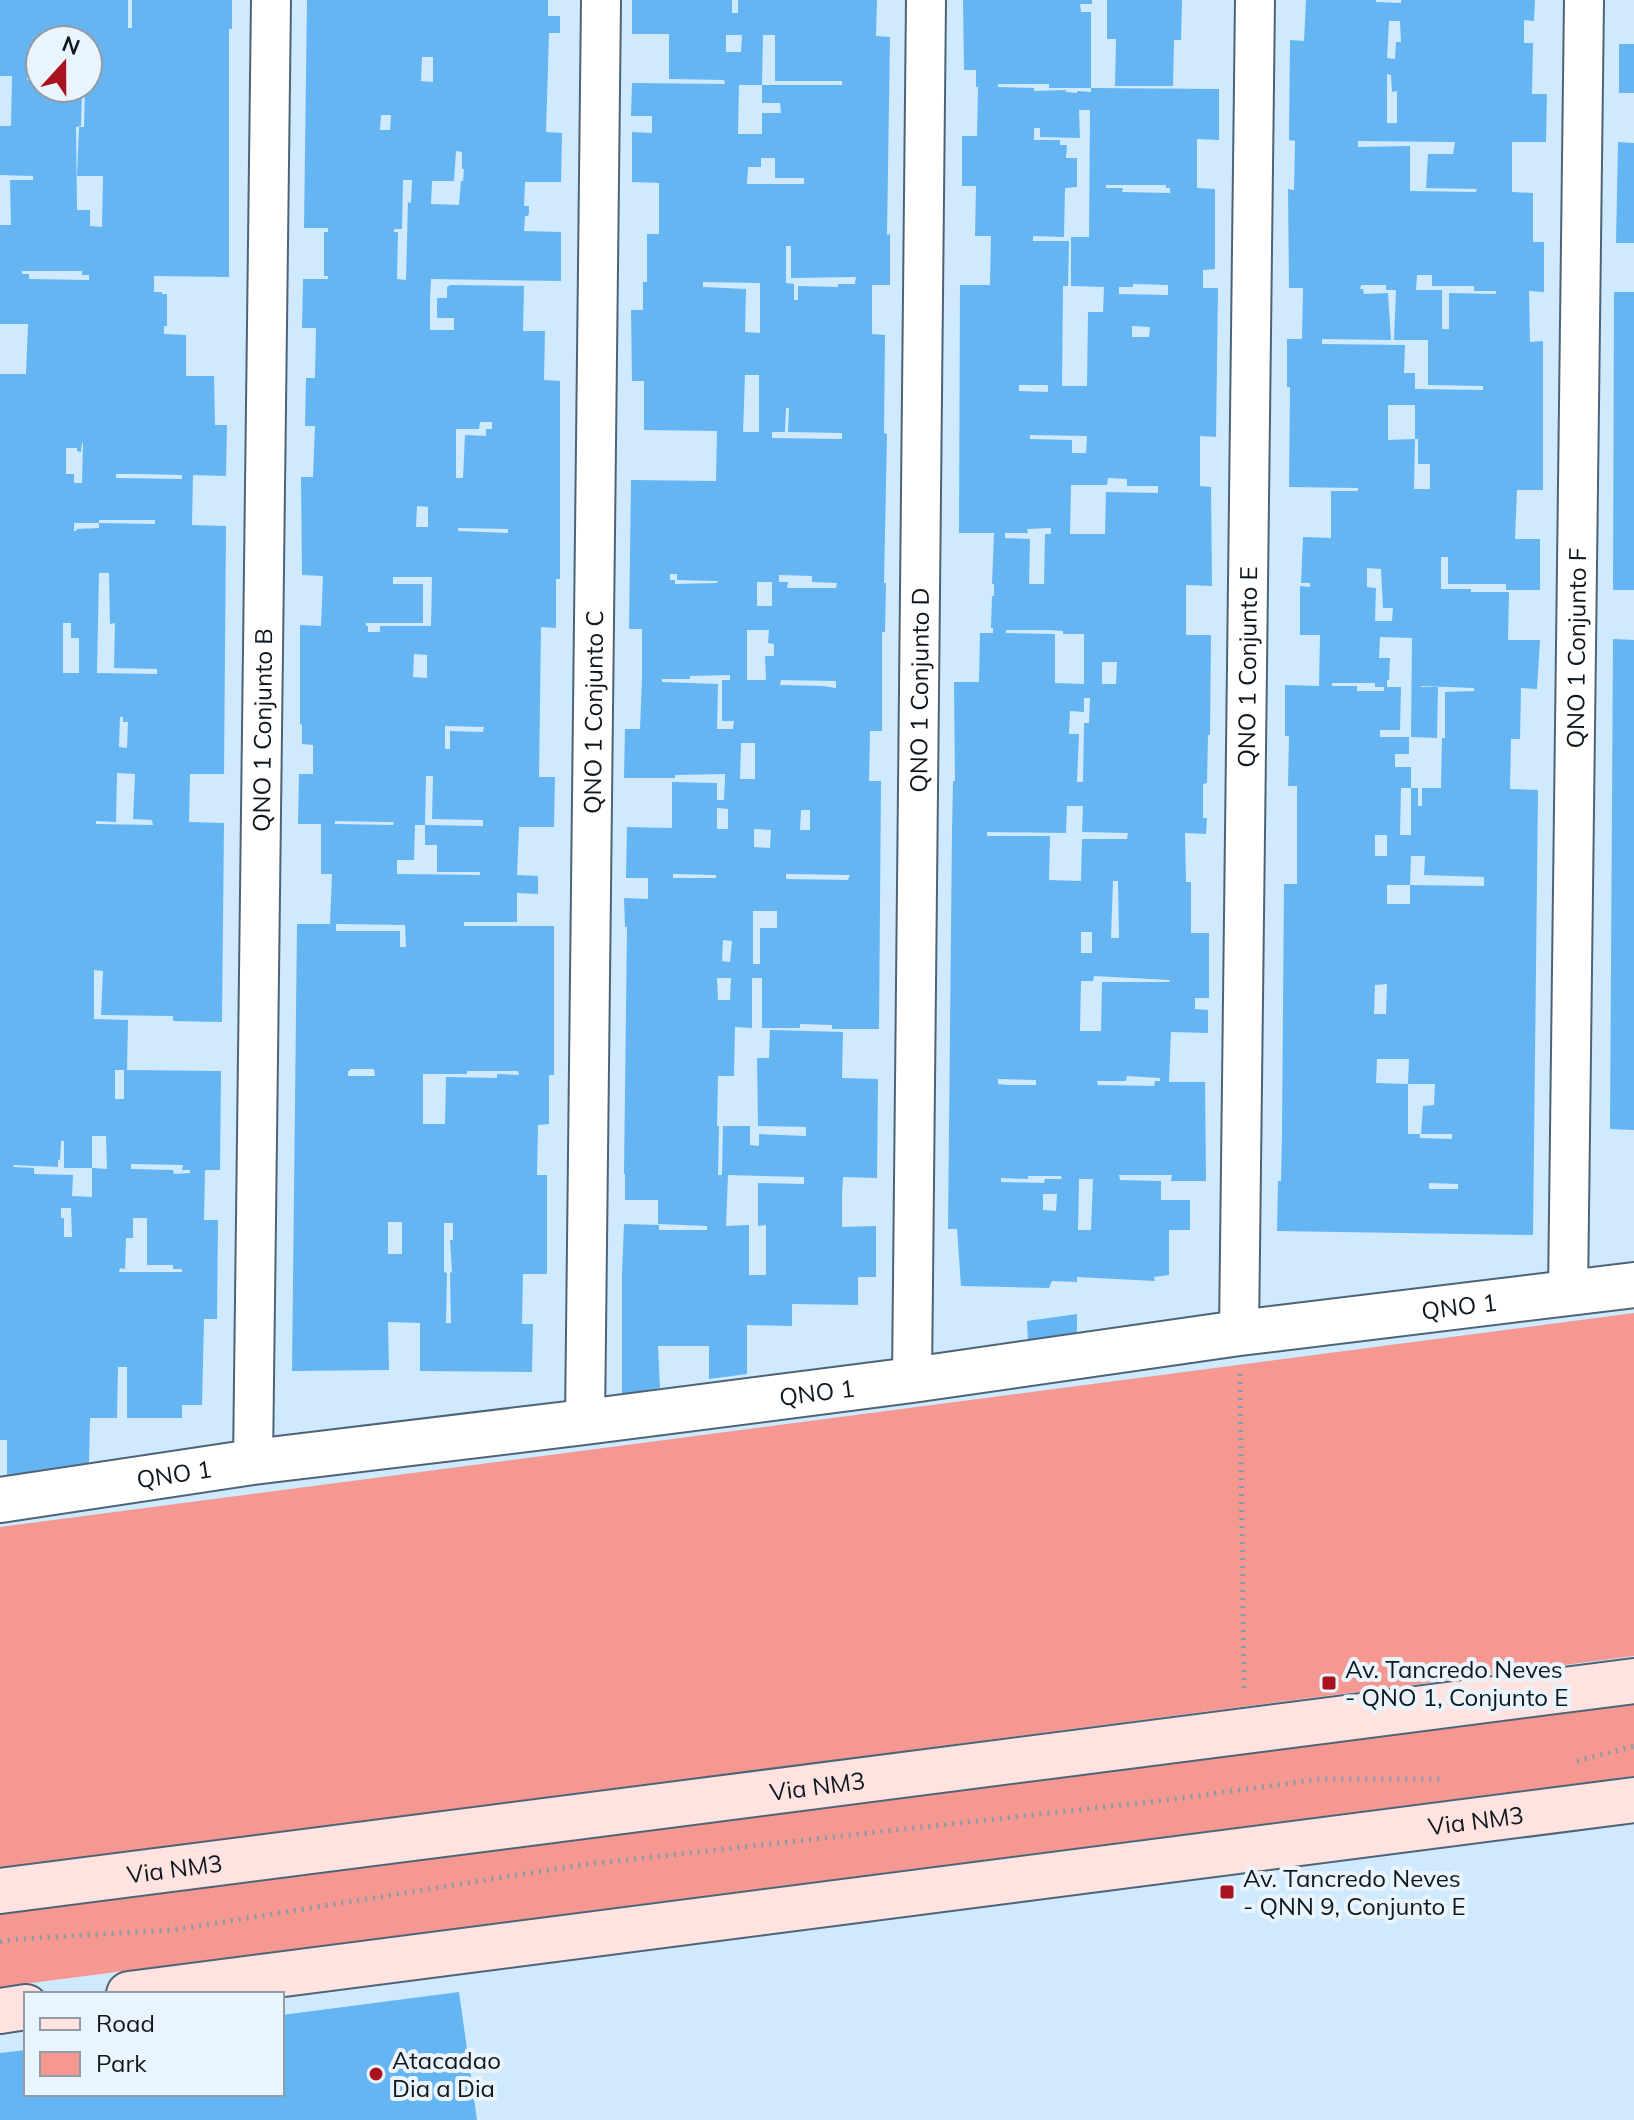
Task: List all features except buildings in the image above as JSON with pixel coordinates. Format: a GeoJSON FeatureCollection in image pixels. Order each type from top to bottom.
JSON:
{"type":"FeatureCollection","features":[{"type":"Feature","properties":{"kind":"main road","name":"Via NM3"},"geometry":{"type":"LineString","coordinates":[[0,1891],[1634,1681]]}},
{"type":"Feature","properties":{"kind":"main road","name":"Via NM3"},"geometry":{"type":"LineString","coordinates":[[145,1992],[1634,1800]]}},
{"type":"Feature","properties":{"kind":"main road"},"geometry":{"type":"LineString","coordinates":[[0,2011],[24,2007]]}},
{"type":"Feature","properties":{"kind":"street","name":"QNO 1 Conjunto B"},"geometry":{"type":"LineString","coordinates":[[253,1462],[271,0]]}},
{"type":"Feature","properties":{"kind":"street","name":"QNO 1 Conjunto C"},"geometry":{"type":"LineString","coordinates":[[585,1422],[601,0]]}},
{"type":"Feature","properties":{"kind":"street","name":"QNO 1 Conjunto D"},"geometry":{"type":"LineString","coordinates":[[912,1380],[926,0]]}},
{"type":"Feature","properties":{"kind":"street","name":"QNO 1 Conjunto E"},"geometry":{"type":"LineString","coordinates":[[1239,1333],[1255,0]]}},
{"type":"Feature","properties":{"kind":"street","name":"QNO 1 Conjunto F"},"geometry":{"type":"LineString","coordinates":[[1568,1294],[1584,0]]}},
{"type":"Feature","properties":{"kind":"street","name":"QNO 1"},"geometry":{"type":"LineString","coordinates":[[0,1500],[253,1462],[912,1380],[1239,1333],[1634,1285]]}},
{"type":"Feature","properties":{"kind":"path"},"geometry":{"type":"LineString","coordinates":[[1239,1333],[1244,1697]]}},
{"type":"Feature","properties":{"kind":"path"},"geometry":{"type":"LineString","coordinates":[[1572,1762],[1634,1746]]}},
{"type":"Feature","properties":{"kind":"path"},"geometry":{"type":"LineString","coordinates":[[0,1942],[172,1930],[580,1865],[1167,1800],[1320,1779],[1443,1779]]}},
{"type":"Feature","properties":{"kind":"green space"},"geometry":{"type":"Polygon","coordinates":[[[1634,1313],[1634,1656],[0,1868],[0,1527],[1634,1313]]]}},
{"type":"Feature","properties":{"kind":"green space"},"geometry":{"type":"Polygon","coordinates":[[[1634,1698],[1634,1776],[0,1987],[0,1913],[1634,1698]]]}},
{"type":"Feature","properties":{"kind":"place","name":"Av. Tancredo Neves - QNO 1, Conjunto E"},"geometry":{"type":"Point","coordinates":[1329,1683]}},
{"type":"Feature","properties":{"kind":"place","name":"Av. Tancredo Neves - QNN 9, Conjunto E"},"geometry":{"type":"Point","coordinates":[1227,1892]}},
{"type":"Feature","properties":{"kind":"place","name":"Atacadao Dia a Dia"},"geometry":{"type":"Point","coordinates":[376,2074]}}]}
